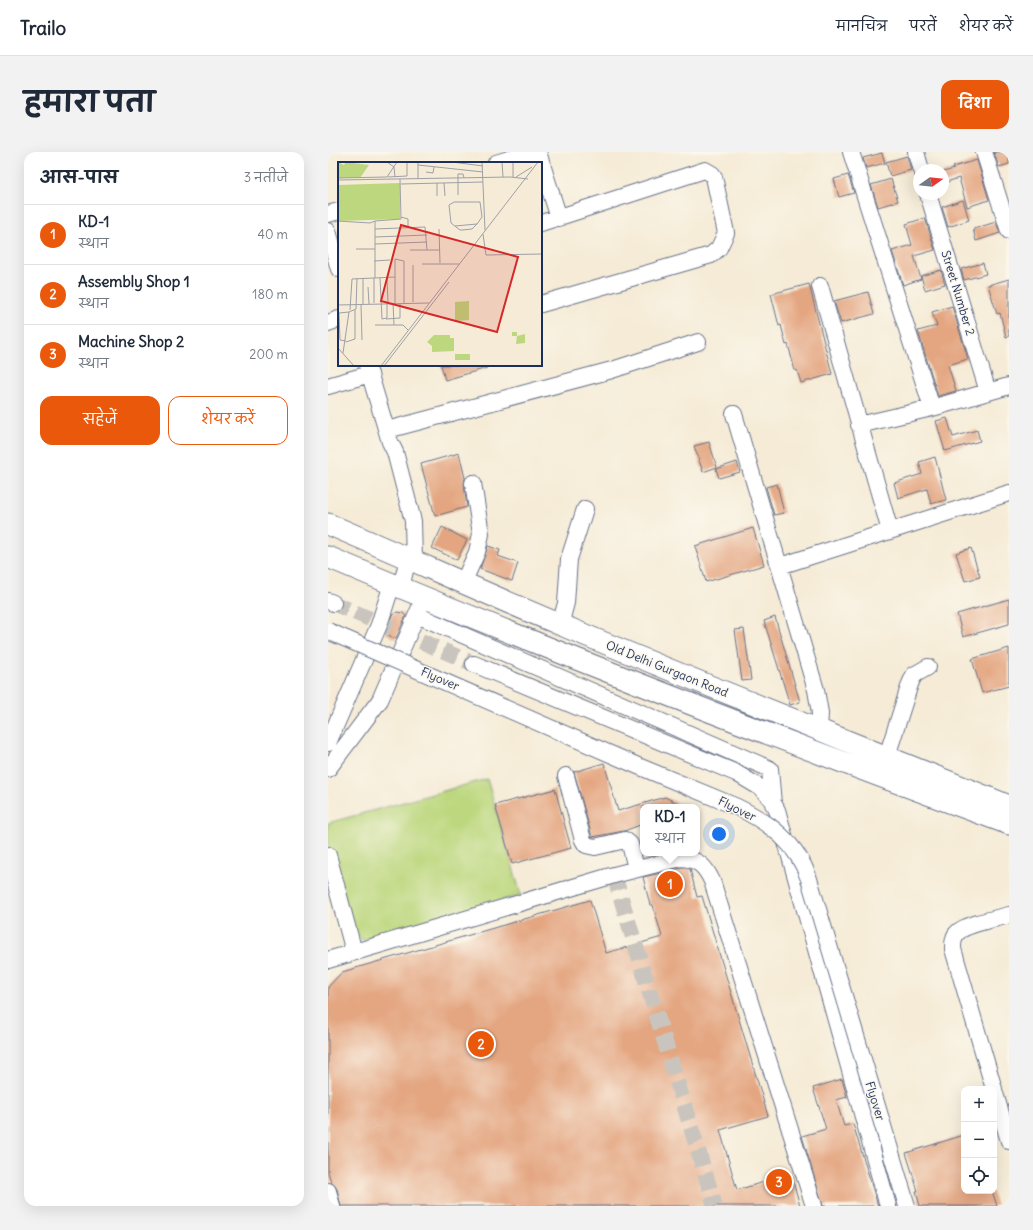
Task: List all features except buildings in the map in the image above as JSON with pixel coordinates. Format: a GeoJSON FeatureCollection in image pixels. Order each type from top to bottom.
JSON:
{"type":"FeatureCollection","features":[{"type":"Feature","properties":{"kind":"main road","name":"Old Delhi Gurgaon Road"},"geometry":{"type":"LineString","coordinates":[[328,524],[560,625],[819,731],[887,756],[1009,806]]}},
{"type":"Feature","properties":{"kind":"main road","name":"Old Delhi Gurgaon Road"},"geometry":{"type":"LineString","coordinates":[[328,557],[396,586],[421,607],[1009,824]]}},
{"type":"Feature","properties":{"kind":"main road"},"geometry":{"type":"LineString","coordinates":[[850,765],[857,745]]}},
{"type":"Feature","properties":{"kind":"street"},"geometry":{"type":"LineString","coordinates":[[499,162],[532,152]]}},
{"type":"Feature","properties":{"kind":"street"},"geometry":{"type":"LineString","coordinates":[[538,152],[541,162]]}},
{"type":"Feature","properties":{"kind":"street"},"geometry":{"type":"LineString","coordinates":[[851,152],[932,408]]}},
{"type":"Feature","properties":{"kind":"street"},"geometry":{"type":"LineString","coordinates":[[916,152],[919,164]]}},
{"type":"Feature","properties":{"kind":"street"},"geometry":{"type":"LineString","coordinates":[[984,152],[1009,231]]}},
{"type":"Feature","properties":{"kind":"street"},"geometry":{"type":"LineString","coordinates":[[542,165],[559,218]]}},
{"type":"Feature","properties":{"kind":"street"},"geometry":{"type":"LineString","coordinates":[[542,223],[706,170],[714,177],[726,233],[719,248],[711,255],[542,304]]}},
{"type":"Feature","properties":{"kind":"street","name":"Street Number 2"},"geometry":{"type":"LineString","coordinates":[[930,200],[988,392]]}},
{"type":"Feature","properties":{"kind":"street"},"geometry":{"type":"LineString","coordinates":[[328,214],[338,211]]}},
{"type":"Feature","properties":{"kind":"street"},"geometry":{"type":"LineString","coordinates":[[328,231],[335,265]]}},
{"type":"Feature","properties":{"kind":"street"},"geometry":{"type":"LineString","coordinates":[[820,286],[890,531]]}},
{"type":"Feature","properties":{"kind":"street"},"geometry":{"type":"LineString","coordinates":[[328,322],[338,319]]}},
{"type":"Feature","properties":{"kind":"street"},"geometry":{"type":"LineString","coordinates":[[389,436],[612,370],[698,342]]}},
{"type":"Feature","properties":{"kind":"street"},"geometry":{"type":"LineString","coordinates":[[328,386],[369,369],[389,436],[390,452],[408,531],[408,558],[328,743]]}},
{"type":"Feature","properties":{"kind":"street"},"geometry":{"type":"LineString","coordinates":[[859,425],[932,408],[1009,386]]}},
{"type":"Feature","properties":{"kind":"street"},"geometry":{"type":"LineString","coordinates":[[734,414],[780,566],[818,701],[819,731]]}},
{"type":"Feature","properties":{"kind":"street"},"geometry":{"type":"LineString","coordinates":[[463,583],[477,552],[481,534],[473,483]]}},
{"type":"Feature","properties":{"kind":"street"},"geometry":{"type":"LineString","coordinates":[[780,566],[1009,493]]}},
{"type":"Feature","properties":{"kind":"street"},"geometry":{"type":"LineString","coordinates":[[560,625],[566,603],[569,559],[585,509]]}},
{"type":"Feature","properties":{"kind":"street"},"geometry":{"type":"LineString","coordinates":[[328,769],[380,700],[421,607],[770,769],[774,804],[888,1206]]}},
{"type":"Feature","properties":{"kind":"street","name":"Flyover"},"geometry":{"type":"LineString","coordinates":[[328,631],[638,766],[753,814],[773,828],[789,843],[804,864],[809,879],[906,1206]]}},
{"type":"Feature","properties":{"kind":"street"},"geometry":{"type":"LineString","coordinates":[[474,664],[736,773],[761,788],[774,804]]}},
{"type":"Feature","properties":{"kind":"street"},"geometry":{"type":"LineString","coordinates":[[887,756],[912,679],[914,675],[928,667]]}},
{"type":"Feature","properties":{"kind":"street"},"geometry":{"type":"LineString","coordinates":[[566,776],[586,845],[595,847],[625,840],[630,844],[636,869]]}},
{"type":"Feature","properties":{"kind":"street"},"geometry":{"type":"LineString","coordinates":[[328,855],[354,952]]}},
{"type":"Feature","properties":{"kind":"street"},"geometry":{"type":"LineString","coordinates":[[328,960],[636,869],[681,858],[693,859],[706,869],[712,881],[814,1206]]}},
{"type":"Feature","properties":{"kind":"street"},"geometry":{"type":"LineString","coordinates":[[993,1086],[953,949],[954,939],[957,932],[1009,915]]}},
{"type":"Feature","properties":{"kind":"street"},"geometry":{"type":"LineString","coordinates":[[997,1099],[1009,1141]]}},
{"type":"Feature","properties":{"kind":"street"},"geometry":{"type":"LineString","coordinates":[[328,1191],[332,1206]]}},
{"type":"Feature","properties":{"kind":"green space"},"geometry":{"type":"Polygon","coordinates":[[[487,779],[521,895],[363,940],[354,934],[328,844],[328,823],[487,779]]]}},
{"type":"Feature","properties":{"kind":"tunnel"},"geometry":{"type":"LineString","coordinates":[[333,603],[474,664]]}},
{"type":"Feature","properties":{"kind":"tunnel"},"geometry":{"type":"LineString","coordinates":[[614,875],[715,1206]]}},
{"type":"Feature","properties":{"kind":"place","name":"KD-1"},"geometry":{"type":"Point","coordinates":[670,884]}},
{"type":"Feature","properties":{"kind":"place","name":"Assembly Shop 1"},"geometry":{"type":"Point","coordinates":[481,1044]}},
{"type":"Feature","properties":{"kind":"place","name":"Machine Shop 2"},"geometry":{"type":"Point","coordinates":[779,1182]}}]}
